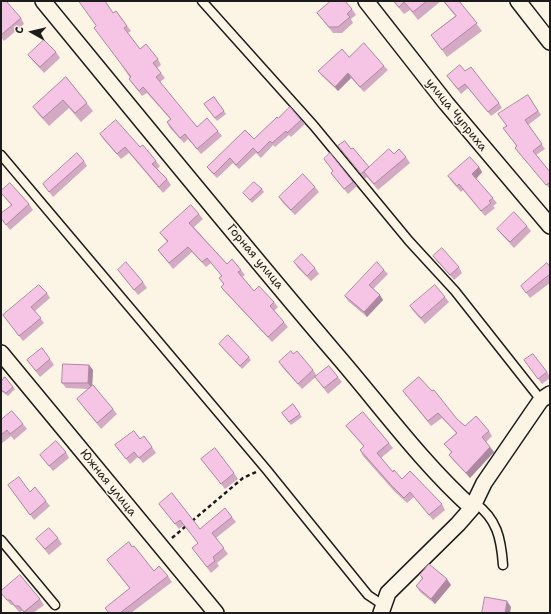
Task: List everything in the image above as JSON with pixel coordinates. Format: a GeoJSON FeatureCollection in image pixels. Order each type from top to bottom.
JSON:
{"type":"FeatureCollection","features":[{"type":"Feature","properties":{"kind":"street","name":"Горная улица"},"geometry":{"type":"LineString","coordinates":[[43,1],[403,434],[454,491],[473,505]]}},
{"type":"Feature","properties":{"kind":"street","name":"улица Чуприха"},"geometry":{"type":"LineString","coordinates":[[366,1],[446,103],[550,226]]}},
{"type":"Feature","properties":{"kind":"street"},"geometry":{"type":"LineString","coordinates":[[518,1],[550,42]]}},
{"type":"Feature","properties":{"kind":"street","name":"Южная улица"},"geometry":{"type":"LineString","coordinates":[[1,353],[216,613]]}},
{"type":"Feature","properties":{"kind":"street"},"geometry":{"type":"LineString","coordinates":[[382,609],[388,593],[393,587],[458,524],[473,505],[484,483],[545,397]]}},
{"type":"Feature","properties":{"kind":"lane"},"geometry":{"type":"LineString","coordinates":[[202,1],[323,136],[409,242],[480,321],[545,397]]}},
{"type":"Feature","properties":{"kind":"lane"},"geometry":{"type":"LineString","coordinates":[[1,155],[266,469],[368,595],[382,609]]}},
{"type":"Feature","properties":{"kind":"lane"},"geometry":{"type":"LineString","coordinates":[[473,505],[487,512],[496,528],[503,565]]}},
{"type":"Feature","properties":{"kind":"lane"},"geometry":{"type":"LineString","coordinates":[[1,540],[55,605]]}},
{"type":"Feature","properties":{"kind":"path"},"geometry":{"type":"LineString","coordinates":[[161,548],[243,478],[266,469]]}},
{"type":"Feature","properties":{"kind":"building"},"geometry":{"type":"Polygon","coordinates":[[[1,1],[6,1],[21,18],[1,35],[1,1]]]}},
{"type":"Feature","properties":{"kind":"building"},"geometry":{"type":"Polygon","coordinates":[[[79,1],[105,1],[113,13],[116,11],[127,26],[124,28],[140,49],[146,44],[158,59],[153,63],[161,73],[156,77],[197,127],[207,118],[218,131],[197,149],[185,134],[180,138],[167,122],[171,119],[143,87],[139,91],[129,79],[131,77],[94,28],[96,26],[79,1]]]}},
{"type":"Feature","properties":{"kind":"building"},"geometry":{"type":"Polygon","coordinates":[[[331,1],[345,1],[352,9],[347,14],[350,17],[338,27],[329,27],[317,13],[331,1]]]}},
{"type":"Feature","properties":{"kind":"building"},"geometry":{"type":"Polygon","coordinates":[[[394,1],[427,1],[413,12],[404,2],[399,7],[394,1]]]}},
{"type":"Feature","properties":{"kind":"building"},"geometry":{"type":"Polygon","coordinates":[[[444,1],[459,1],[477,23],[442,50],[431,35],[456,16],[444,1]]]}},
{"type":"Feature","properties":{"kind":"building"},"geometry":{"type":"Polygon","coordinates":[[[44,40],[56,52],[40,67],[28,55],[44,40]]]}},
{"type":"Feature","properties":{"kind":"building"},"geometry":{"type":"Polygon","coordinates":[[[364,43],[384,66],[360,87],[348,73],[335,87],[318,71],[342,49],[349,57],[364,43]]]}},
{"type":"Feature","properties":{"kind":"building"},"geometry":{"type":"Polygon","coordinates":[[[460,65],[465,71],[471,67],[499,103],[488,112],[465,84],[458,89],[447,76],[460,65]]]}},
{"type":"Feature","properties":{"kind":"building"},"geometry":{"type":"Polygon","coordinates":[[[66,77],[87,103],[75,113],[63,100],[43,118],[33,107],[66,77]]]}},
{"type":"Feature","properties":{"kind":"building"},"geometry":{"type":"Polygon","coordinates":[[[528,95],[538,111],[525,120],[542,144],[533,151],[550,172],[550,182],[546,185],[515,148],[517,146],[503,128],[507,126],[498,114],[528,95]]]}},
{"type":"Feature","properties":{"kind":"building"},"geometry":{"type":"Polygon","coordinates":[[[214,97],[224,111],[215,118],[204,104],[214,97]]]}},
{"type":"Feature","properties":{"kind":"building"},"geometry":{"type":"Polygon","coordinates":[[[290,107],[301,120],[287,133],[286,131],[272,143],[270,141],[258,153],[253,148],[236,165],[230,158],[214,174],[207,167],[245,130],[254,139],[290,107]]]}},
{"type":"Feature","properties":{"kind":"building"},"geometry":{"type":"Polygon","coordinates":[[[116,120],[140,147],[143,145],[156,161],[152,164],[167,179],[159,187],[125,147],[117,154],[100,134],[116,120]]]}},
{"type":"Feature","properties":{"kind":"building"},"geometry":{"type":"Polygon","coordinates":[[[345,141],[369,167],[361,174],[338,146],[345,141]]]}},
{"type":"Feature","properties":{"kind":"building"},"geometry":{"type":"Polygon","coordinates":[[[389,149],[394,154],[399,149],[406,157],[374,184],[364,172],[389,149]]]}},
{"type":"Feature","properties":{"kind":"building"},"geometry":{"type":"Polygon","coordinates":[[[77,153],[84,161],[49,192],[43,184],[77,153]]]}},
{"type":"Feature","properties":{"kind":"building"},"geometry":{"type":"Polygon","coordinates":[[[330,153],[353,182],[344,189],[331,173],[333,171],[324,159],[330,153]]]}},
{"type":"Feature","properties":{"kind":"building"},"geometry":{"type":"Polygon","coordinates":[[[470,157],[479,167],[472,174],[493,198],[489,201],[491,203],[481,211],[459,184],[457,186],[448,176],[470,157]]]}},
{"type":"Feature","properties":{"kind":"building"},"geometry":{"type":"Polygon","coordinates":[[[303,174],[315,187],[291,210],[279,197],[303,174]]]}},
{"type":"Feature","properties":{"kind":"building"},"geometry":{"type":"Polygon","coordinates":[[[254,182],[262,189],[250,200],[243,193],[254,182]]]}},
{"type":"Feature","properties":{"kind":"building"},"geometry":{"type":"Polygon","coordinates":[[[10,183],[29,204],[6,225],[1,218],[1,213],[12,205],[1,193],[1,191],[10,183]]]}},
{"type":"Feature","properties":{"kind":"building"},"geometry":{"type":"Polygon","coordinates":[[[191,205],[199,214],[189,223],[227,264],[232,259],[241,270],[238,272],[254,291],[259,286],[274,302],[270,306],[284,322],[268,337],[221,287],[224,284],[219,278],[222,276],[207,258],[202,262],[188,247],[169,263],[158,250],[168,241],[160,233],[191,205]]]}},
{"type":"Feature","properties":{"kind":"building"},"geometry":{"type":"Polygon","coordinates":[[[514,212],[527,226],[510,242],[497,229],[514,212]]]}},
{"type":"Feature","properties":{"kind":"building"},"geometry":{"type":"Polygon","coordinates":[[[442,248],[459,267],[450,275],[433,256],[442,248]]]}},
{"type":"Feature","properties":{"kind":"building"},"geometry":{"type":"Polygon","coordinates":[[[302,254],[315,268],[307,276],[294,262],[302,254]]]}},
{"type":"Feature","properties":{"kind":"building"},"geometry":{"type":"Polygon","coordinates":[[[126,262],[143,282],[134,290],[118,270],[126,262]]]}},
{"type":"Feature","properties":{"kind":"building"},"geometry":{"type":"Polygon","coordinates":[[[377,262],[384,270],[369,285],[380,295],[364,312],[345,296],[377,262]]]}},
{"type":"Feature","properties":{"kind":"building"},"geometry":{"type":"Polygon","coordinates":[[[547,263],[550,267],[550,274],[526,293],[521,286],[547,263]]]}},
{"type":"Feature","properties":{"kind":"building"},"geometry":{"type":"Polygon","coordinates":[[[39,285],[47,293],[31,307],[41,318],[19,336],[3,315],[39,285]]]}},
{"type":"Feature","properties":{"kind":"building"},"geometry":{"type":"Polygon","coordinates":[[[435,285],[445,297],[421,318],[410,306],[435,285]]]}},
{"type":"Feature","properties":{"kind":"building"},"geometry":{"type":"Polygon","coordinates":[[[228,335],[249,357],[240,366],[219,344],[228,335]]]}},
{"type":"Feature","properties":{"kind":"building"},"geometry":{"type":"Polygon","coordinates":[[[42,348],[50,359],[36,371],[27,360],[42,348]]]}},
{"type":"Feature","properties":{"kind":"building"},"geometry":{"type":"Polygon","coordinates":[[[291,351],[293,354],[297,351],[313,370],[298,384],[279,362],[291,351]]]}},
{"type":"Feature","properties":{"kind":"building"},"geometry":{"type":"Polygon","coordinates":[[[533,354],[547,372],[538,379],[524,360],[533,354]]]}},
{"type":"Feature","properties":{"kind":"building"},"geometry":{"type":"Polygon","coordinates":[[[63,364],[89,365],[88,383],[62,383],[63,364]]]}},
{"type":"Feature","properties":{"kind":"building"},"geometry":{"type":"Polygon","coordinates":[[[329,366],[338,377],[324,388],[315,377],[329,366]]]}},
{"type":"Feature","properties":{"kind":"building"},"geometry":{"type":"Polygon","coordinates":[[[5,377],[13,387],[6,393],[1,390],[1,382],[5,377]]]}},
{"type":"Feature","properties":{"kind":"building"},"geometry":{"type":"Polygon","coordinates":[[[419,377],[432,391],[434,390],[457,419],[465,426],[476,416],[489,431],[482,437],[490,447],[466,473],[449,455],[452,452],[444,444],[457,433],[438,413],[428,421],[403,391],[419,377]]]}},
{"type":"Feature","properties":{"kind":"building"},"geometry":{"type":"Polygon","coordinates":[[[93,385],[113,409],[97,423],[77,399],[93,385]]]}},
{"type":"Feature","properties":{"kind":"building"},"geometry":{"type":"Polygon","coordinates":[[[293,404],[300,414],[289,422],[282,413],[293,404]]]}},
{"type":"Feature","properties":{"kind":"building"},"geometry":{"type":"Polygon","coordinates":[[[12,411],[23,424],[10,434],[7,430],[1,435],[1,420],[12,411]]]}},
{"type":"Feature","properties":{"kind":"building"},"geometry":{"type":"Polygon","coordinates":[[[363,412],[389,443],[377,453],[393,472],[394,470],[402,479],[410,471],[442,504],[429,515],[410,492],[404,498],[360,450],[364,446],[346,426],[363,412]]]}},
{"type":"Feature","properties":{"kind":"building"},"geometry":{"type":"Polygon","coordinates":[[[134,431],[140,439],[144,436],[152,447],[139,458],[134,452],[126,459],[115,445],[134,431]]]}},
{"type":"Feature","properties":{"kind":"building"},"geometry":{"type":"Polygon","coordinates":[[[56,441],[66,452],[49,466],[40,455],[56,441]]]}},
{"type":"Feature","properties":{"kind":"building"},"geometry":{"type":"Polygon","coordinates":[[[215,448],[234,473],[221,484],[201,459],[215,448]]]}},
{"type":"Feature","properties":{"kind":"building"},"geometry":{"type":"Polygon","coordinates":[[[19,477],[30,492],[35,487],[46,501],[30,515],[8,485],[19,477]]]}},
{"type":"Feature","properties":{"kind":"building"},"geometry":{"type":"Polygon","coordinates":[[[172,493],[200,529],[225,508],[232,517],[212,533],[224,548],[213,557],[215,561],[207,567],[192,548],[198,543],[180,520],[175,524],[159,504],[172,493]]]}},
{"type":"Feature","properties":{"kind":"building"},"geometry":{"type":"Polygon","coordinates":[[[49,528],[58,538],[45,549],[36,539],[49,528]]]}},
{"type":"Feature","properties":{"kind":"building"},"geometry":{"type":"Polygon","coordinates":[[[129,542],[154,571],[159,566],[168,576],[120,613],[109,613],[105,608],[130,588],[107,560],[129,542]]]}},
{"type":"Feature","properties":{"kind":"building"},"geometry":{"type":"Polygon","coordinates":[[[429,564],[447,579],[431,599],[416,586],[423,578],[420,575],[429,564]]]}},
{"type":"Feature","properties":{"kind":"building"},"geometry":{"type":"Polygon","coordinates":[[[20,575],[40,599],[24,612],[19,606],[15,606],[10,600],[7,600],[1,593],[1,591],[20,575]]]}},
{"type":"Feature","properties":{"kind":"building"},"geometry":{"type":"Polygon","coordinates":[[[485,597],[507,601],[505,613],[482,613],[485,597]]]}}]}
